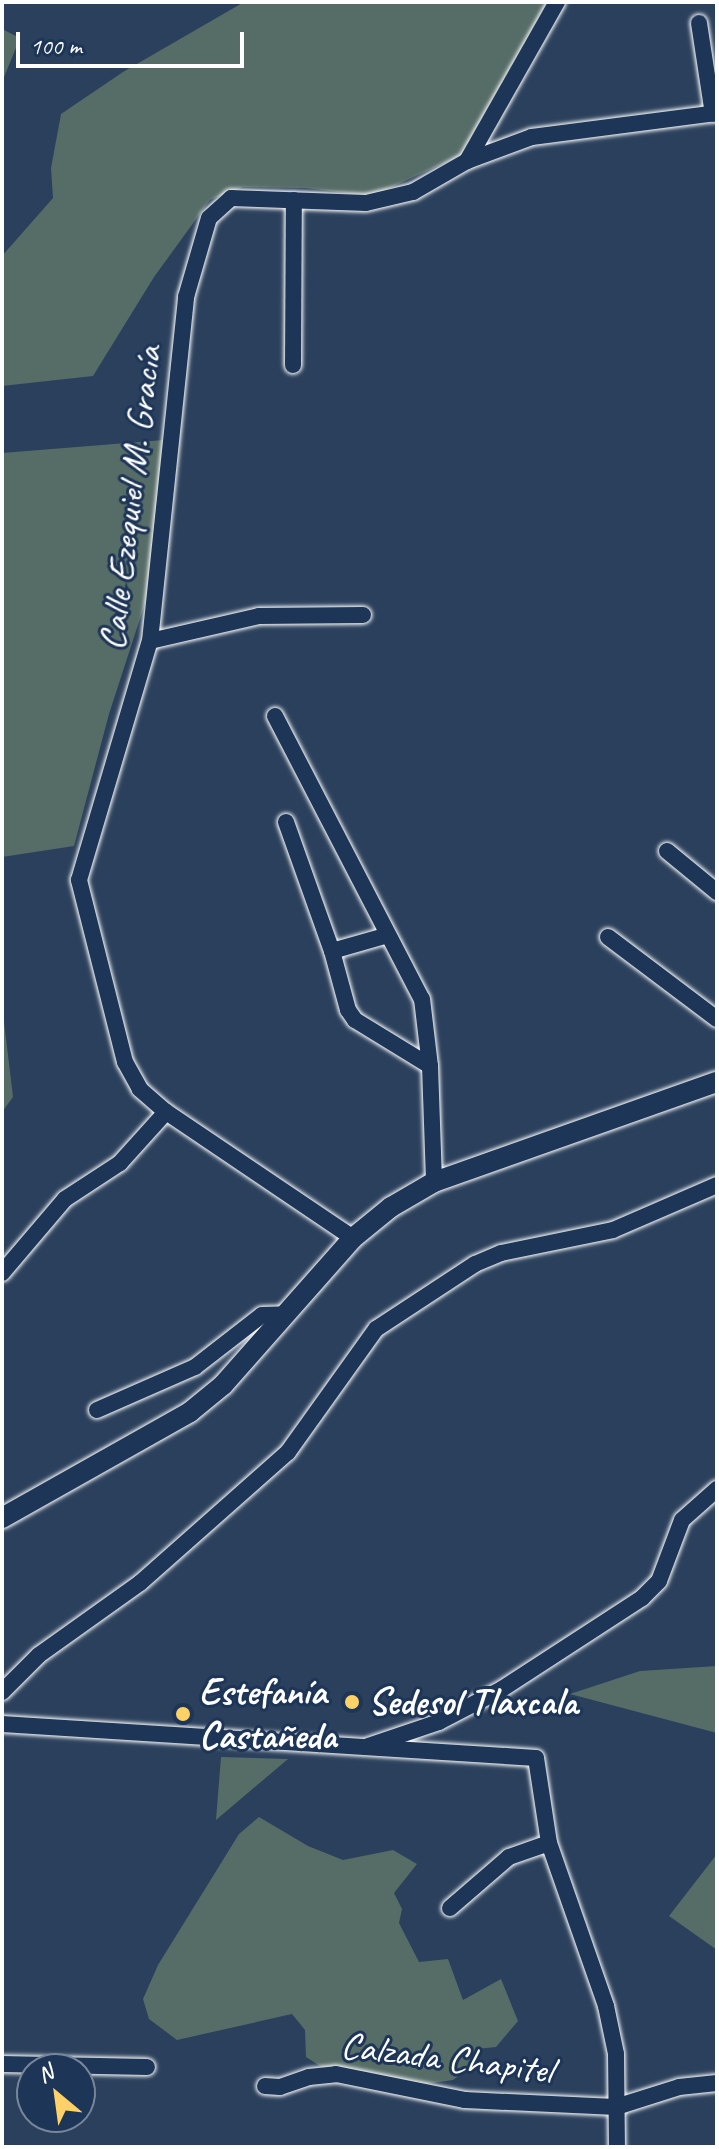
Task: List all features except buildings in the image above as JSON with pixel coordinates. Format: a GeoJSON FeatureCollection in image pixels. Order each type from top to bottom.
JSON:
{"type":"FeatureCollection","features":[{"type":"Feature","properties":{"kind":"street"},"geometry":{"type":"LineString","coordinates":[[467,161],[557,2]]}},
{"type":"Feature","properties":{"kind":"street"},"geometry":{"type":"LineString","coordinates":[[699,23],[715,113]]}},
{"type":"Feature","properties":{"kind":"street","name":"Calle Ezequiel M. Gracía"},"geometry":{"type":"LineString","coordinates":[[353,1238],[166,1112],[140,1089],[125,1062],[79,880],[150,641],[162,550],[186,297],[209,218],[231,198],[366,203],[413,192],[467,161],[532,137],[715,113]]}},
{"type":"Feature","properties":{"kind":"street"},"geometry":{"type":"LineString","coordinates":[[293,365],[294,200]]}},
{"type":"Feature","properties":{"kind":"street"},"geometry":{"type":"LineString","coordinates":[[150,641],[259,616],[363,615]]}},
{"type":"Feature","properties":{"kind":"street"},"geometry":{"type":"LineString","coordinates":[[275,716],[422,999],[430,1066],[434,1182]]}},
{"type":"Feature","properties":{"kind":"street"},"geometry":{"type":"LineString","coordinates":[[286,822],[332,951],[344,998],[355,1020],[430,1066]]}},
{"type":"Feature","properties":{"kind":"street"},"geometry":{"type":"LineString","coordinates":[[667,851],[717,892]]}},
{"type":"Feature","properties":{"kind":"street"},"geometry":{"type":"LineString","coordinates":[[332,951],[388,935]]}},
{"type":"Feature","properties":{"kind":"street"},"geometry":{"type":"LineString","coordinates":[[608,937],[717,1019]]}},
{"type":"Feature","properties":{"kind":"street"},"geometry":{"type":"LineString","coordinates":[[2,1518],[190,1412],[223,1385],[353,1238],[391,1207],[434,1182],[717,1082]]}},
{"type":"Feature","properties":{"kind":"street"},"geometry":{"type":"LineString","coordinates":[[2,1273],[65,1199],[120,1163],[166,1112]]}},
{"type":"Feature","properties":{"kind":"street"},"geometry":{"type":"LineString","coordinates":[[2,1692],[39,1655],[140,1583],[288,1452],[376,1329],[475,1264],[501,1253],[613,1230],[717,1185]]}},
{"type":"Feature","properties":{"kind":"street"},"geometry":{"type":"LineString","coordinates":[[97,1410],[195,1367],[262,1315],[286,1314]]}},
{"type":"Feature","properties":{"kind":"street"},"geometry":{"type":"LineString","coordinates":[[359,1749],[439,1722],[502,1689],[642,1598],[659,1581],[682,1520],[717,1489]]}},
{"type":"Feature","properties":{"kind":"street"},"geometry":{"type":"LineString","coordinates":[[2,1724],[536,1758],[549,1843],[606,2006],[616,2054],[617,2147]]}},
{"type":"Feature","properties":{"kind":"street"},"geometry":{"type":"LineString","coordinates":[[450,1908],[509,1857],[549,1843]]}},
{"type":"Feature","properties":{"kind":"street"},"geometry":{"type":"LineString","coordinates":[[2,2064],[147,2067]]}},
{"type":"Feature","properties":{"kind":"street","name":"Calzada Chapitel"},"geometry":{"type":"LineString","coordinates":[[265,2086],[280,2087],[309,2077],[336,2074],[465,2100],[616,2107],[679,2087],[717,2083]]}},
{"type":"Feature","properties":{"kind":"green space"},"geometry":{"type":"Polygon","coordinates":[[[244,2],[547,2],[460,156],[372,196],[305,188],[243,187],[210,200],[154,277],[93,376],[2,386],[2,256],[53,198],[51,168],[61,114],[123,72],[244,2]]]}},
{"type":"Feature","properties":{"kind":"green space"},"geometry":{"type":"Polygon","coordinates":[[[2,29],[20,38],[2,82],[2,29]]]}},
{"type":"Feature","properties":{"kind":"green space"},"geometry":{"type":"Polygon","coordinates":[[[164,440],[148,594],[109,714],[74,846],[2,857],[2,453],[164,440]]]}},
{"type":"Feature","properties":{"kind":"green space"},"geometry":{"type":"Polygon","coordinates":[[[2,1005],[13,1097],[2,1112],[2,1005]]]}},
{"type":"Feature","properties":{"kind":"green space"},"geometry":{"type":"Polygon","coordinates":[[[717,1666],[717,1733],[570,1694],[640,1671],[717,1666]]]}},
{"type":"Feature","properties":{"kind":"green space"},"geometry":{"type":"Polygon","coordinates":[[[221,1757],[288,1759],[216,1820],[221,1757]]]}},
{"type":"Feature","properties":{"kind":"green space"},"geometry":{"type":"Polygon","coordinates":[[[259,1817],[308,1846],[343,1860],[393,1850],[417,1864],[394,1893],[402,1909],[399,1923],[419,1962],[448,1959],[463,2000],[501,1979],[518,2021],[496,2047],[476,2049],[478,2062],[453,2080],[426,2084],[323,2068],[306,2057],[305,2030],[292,2014],[177,2040],[149,2019],[143,1999],[158,1965],[239,1834],[259,1817]]]}},
{"type":"Feature","properties":{"kind":"green space"},"geometry":{"type":"Polygon","coordinates":[[[717,1854],[717,1950],[669,1916],[717,1854]]]}},
{"type":"Feature","properties":{"kind":"place","name":"Sedesol Tlaxcala"},"geometry":{"type":"Point","coordinates":[352,1702]}},
{"type":"Feature","properties":{"kind":"place","name":"Estefanía Castañeda"},"geometry":{"type":"Point","coordinates":[183,1714]}}]}
